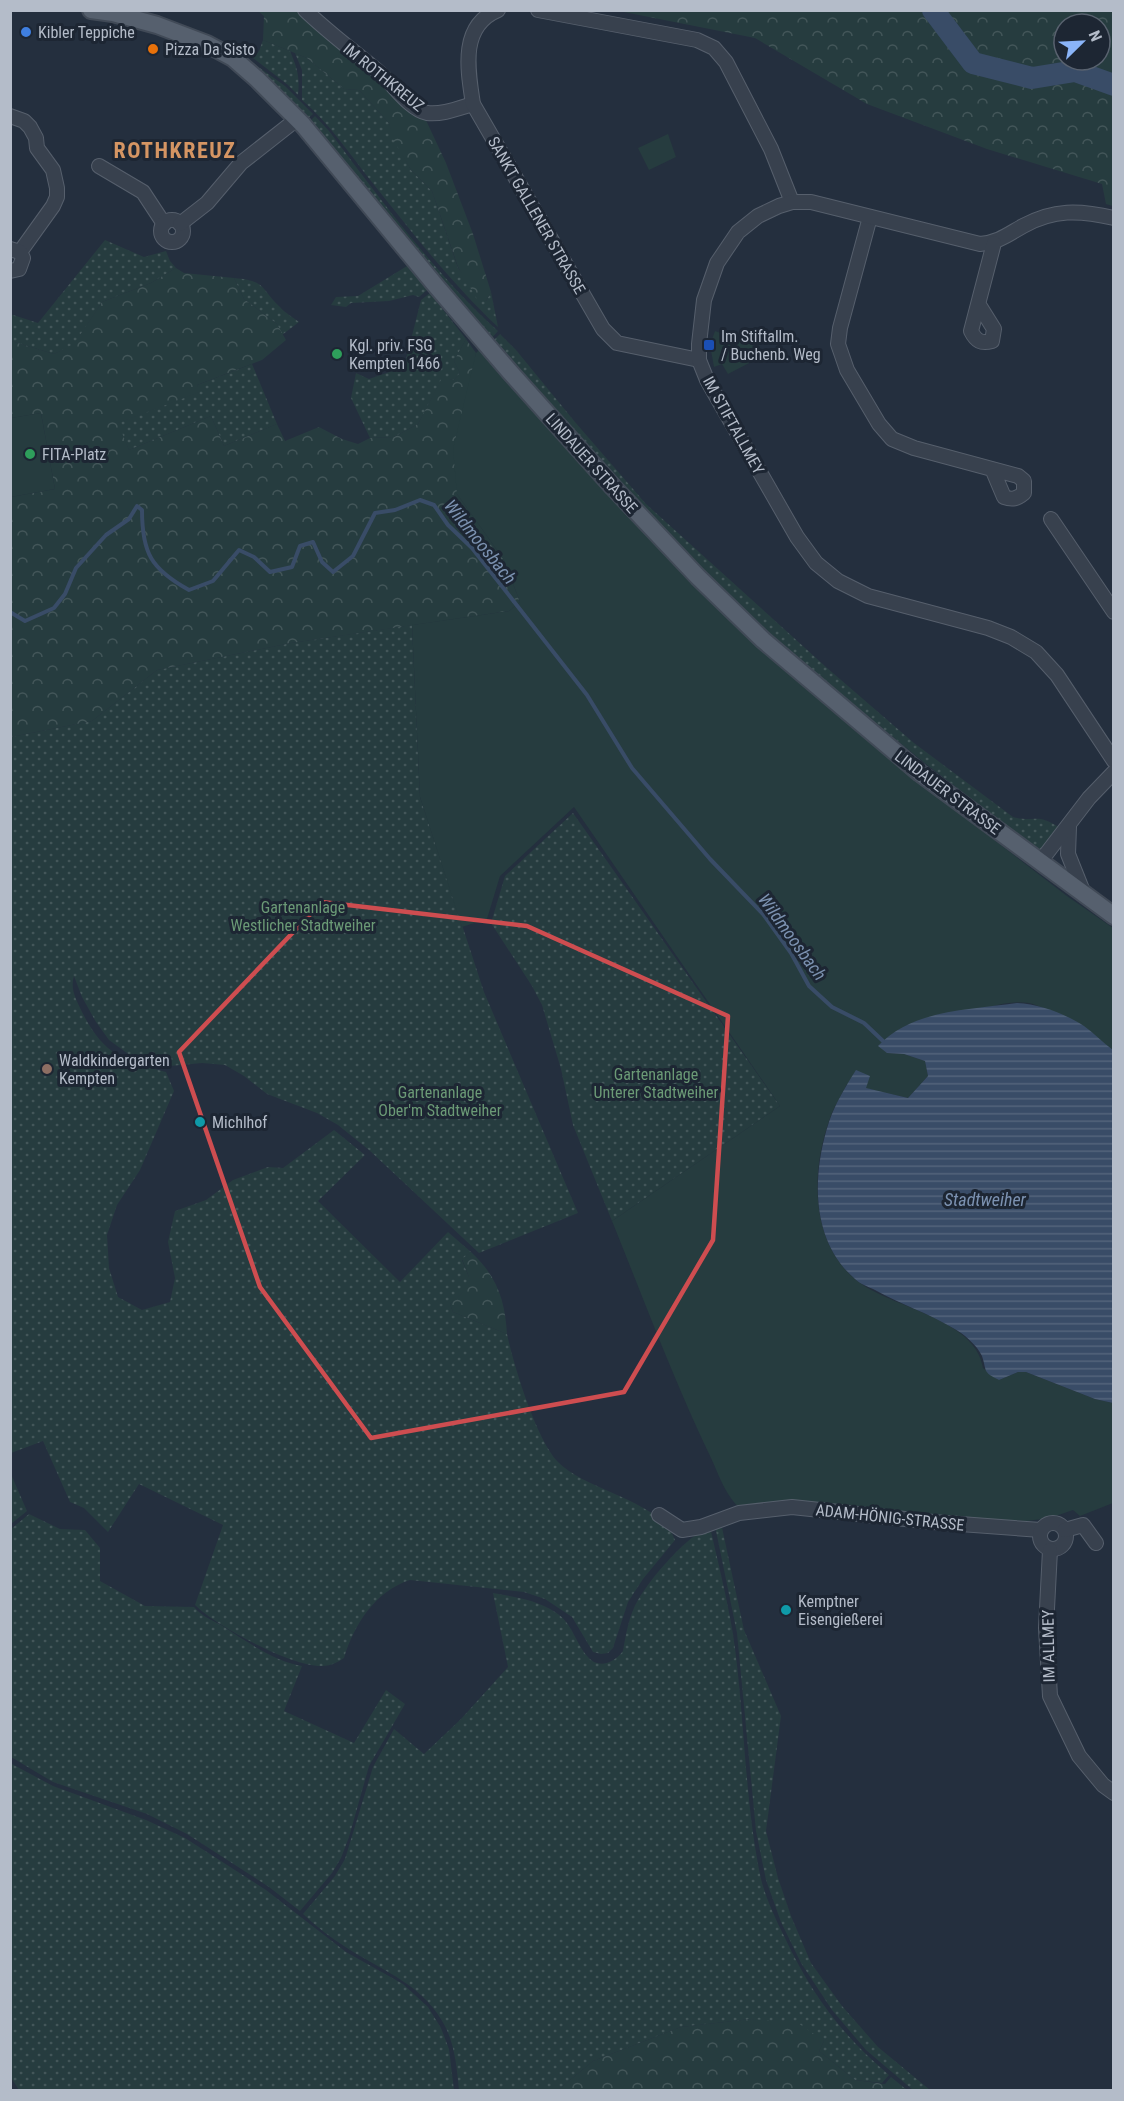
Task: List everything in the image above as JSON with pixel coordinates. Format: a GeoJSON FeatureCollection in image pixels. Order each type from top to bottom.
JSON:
{"type":"FeatureCollection","features":[{"type":"Feature","properties":{"kind":"main road","name":"LINDAUER STRASSE"},"geometry":{"type":"LineString","coordinates":[[91,10],[113,13],[157,25],[207,44],[232,58],[257,79],[297,119],[487,346],[605,478],[698,577],[763,640],[920,773],[1110,914]]}},
{"type":"Feature","properties":{"kind":"street","name":"IM ROTHKREUZ"},"geometry":{"type":"LineString","coordinates":[[305,10],[330,35],[381,75],[412,105],[426,113],[440,113],[473,104]]}},
{"type":"Feature","properties":{"kind":"street","name":"SANKT GALLENER STRASSE"},"geometry":{"type":"LineString","coordinates":[[498,10],[488,14],[480,22],[468,47],[473,104],[603,329],[617,343],[699,360]]}},
{"type":"Feature","properties":{"kind":"street"},"geometry":{"type":"LineString","coordinates":[[538,10],[697,40],[714,48],[726,63],[771,149],[792,202]]}},
{"type":"Feature","properties":{"kind":"street"},"geometry":{"type":"LineString","coordinates":[[10,116],[24,121],[30,127],[36,138],[37,148],[53,170],[57,188],[53,206],[15,250],[23,258],[22,266],[16,271],[10,271]]}},
{"type":"Feature","properties":{"kind":"street"},"geometry":{"type":"LineString","coordinates":[[180,224],[207,203],[241,163],[297,119]]}},
{"type":"Feature","properties":{"kind":"street"},"geometry":{"type":"LineString","coordinates":[[99,166],[143,192],[164,224],[161,234],[165,240],[172,242],[181,237],[183,230],[180,224],[174,220],[164,224]]}},
{"type":"Feature","properties":{"kind":"street","name":"IM STIFTALLMEY"},"geometry":{"type":"LineString","coordinates":[[994,243],[967,242],[811,202],[792,202],[779,206],[758,216],[738,232],[717,263],[704,300],[699,360],[718,399],[786,517],[816,563],[838,581],[868,596],[988,628],[1011,637],[1036,652],[1058,675],[1113,761]]}},
{"type":"Feature","properties":{"kind":"street"},"geometry":{"type":"LineString","coordinates":[[979,305],[994,243],[1025,225],[1057,213],[1081,211],[1113,218]]}},
{"type":"Feature","properties":{"kind":"street"},"geometry":{"type":"LineString","coordinates":[[870,217],[840,328],[838,344],[847,370],[879,424],[892,439],[914,448],[993,471]]}},
{"type":"Feature","properties":{"kind":"street"},"geometry":{"type":"LineString","coordinates":[[1051,519],[1113,612]]}},
{"type":"Feature","properties":{"kind":"street"},"geometry":{"type":"LineString","coordinates":[[1041,862],[1089,798],[1113,772]]}},
{"type":"Feature","properties":{"kind":"street"},"geometry":{"type":"LineString","coordinates":[[1069,825],[1068,854],[1084,895]]}},
{"type":"Feature","properties":{"kind":"street","name":"ADAM-HÖNIG-STRASSE"},"geometry":{"type":"LineString","coordinates":[[659,1515],[682,1530],[701,1527],[739,1513],[792,1507],[923,1521],[1041,1530]]}},
{"type":"Feature","properties":{"kind":"street"},"geometry":{"type":"LineString","coordinates":[[1041,1530],[1046,1525],[1054,1523],[1065,1530],[1083,1525],[1096,1543]]}},
{"type":"Feature","properties":{"kind":"street","name":"IM ALLMEY"},"geometry":{"type":"LineString","coordinates":[[1041,1530],[1041,1542],[1050,1550],[1046,1628],[1050,1696],[1079,1756],[1103,1785],[1113,1793]]}},
{"type":"Feature","properties":{"kind":"street"},"geometry":{"type":"LineString","coordinates":[[1050,1550],[1062,1546],[1066,1539],[1065,1530]]}},
{"type":"Feature","properties":{"kind":"highlighted area"},"geometry":{"type":"Polygon","coordinates":[[[322,902],[527,926],[728,1016],[713,1240],[624,1392],[371,1438],[260,1287],[179,1052],[322,902]]]}},
{"type":"Feature","properties":{"kind":"green space"},"geometry":{"type":"Polygon","coordinates":[[[258,11],[302,11],[424,116],[446,163],[473,234],[491,292],[486,301],[477,299],[458,267],[432,191],[411,170],[393,139],[389,123],[359,90],[344,89],[307,58],[263,40],[264,16],[258,11]]]}},
{"type":"Feature","properties":{"kind":"green space"},"geometry":{"type":"Polygon","coordinates":[[[619,11],[1113,11],[1113,206],[1106,204],[1102,184],[987,149],[867,104],[755,38],[619,11]]]}},
{"type":"Feature","properties":{"kind":"green space"},"geometry":{"type":"Polygon","coordinates":[[[263,40],[290,51],[299,82],[298,95],[253,58],[259,51],[263,40]]]}},
{"type":"Feature","properties":{"kind":"green space"},"geometry":{"type":"Polygon","coordinates":[[[295,53],[307,58],[344,89],[359,90],[389,123],[394,139],[411,170],[432,191],[458,268],[486,301],[491,292],[498,327],[448,275],[330,128],[302,100],[302,70],[295,53]]]}},
{"type":"Feature","properties":{"kind":"green space"},"geometry":{"type":"Polygon","coordinates":[[[250,61],[285,86],[313,114],[306,120],[248,63],[250,61]]]}},
{"type":"Feature","properties":{"kind":"green space"},"geometry":{"type":"Polygon","coordinates":[[[315,116],[430,260],[498,331],[489,341],[308,123],[315,116]]]}},
{"type":"Feature","properties":{"kind":"green space"},"geometry":{"type":"Polygon","coordinates":[[[668,134],[676,157],[649,170],[638,148],[668,134]]]}},
{"type":"Feature","properties":{"kind":"green space"},"geometry":{"type":"Polygon","coordinates":[[[105,240],[144,257],[166,251],[176,268],[151,283],[102,302],[74,345],[54,354],[11,341],[10,314],[38,323],[105,240]]]}},
{"type":"Feature","properties":{"kind":"green space"},"geometry":{"type":"Polygon","coordinates":[[[407,266],[427,290],[419,297],[413,295],[389,301],[351,303],[346,307],[331,305],[336,297],[358,296],[407,266]]]}},
{"type":"Feature","properties":{"kind":"green space"},"geometry":{"type":"Polygon","coordinates":[[[176,268],[184,273],[234,278],[244,299],[277,324],[286,340],[262,360],[197,385],[200,392],[118,423],[129,450],[211,416],[224,446],[277,424],[285,441],[319,427],[342,439],[358,444],[370,438],[394,437],[418,424],[442,378],[454,380],[460,373],[454,361],[466,339],[476,353],[457,494],[504,560],[520,602],[509,611],[291,643],[157,670],[92,721],[11,737],[11,497],[55,489],[41,413],[11,418],[11,341],[54,354],[74,344],[102,302],[151,283],[176,268]]]}},
{"type":"Feature","properties":{"kind":"green space"},"geometry":{"type":"Polygon","coordinates":[[[234,278],[258,283],[282,309],[299,322],[282,335],[277,324],[244,299],[234,278]]]}},
{"type":"Feature","properties":{"kind":"green space"},"geometry":{"type":"Polygon","coordinates":[[[430,293],[466,339],[454,361],[460,373],[454,380],[442,379],[418,424],[394,437],[370,438],[351,398],[356,373],[369,379],[404,367],[421,300],[430,293]]]}},
{"type":"Feature","properties":{"kind":"green space"},"geometry":{"type":"Polygon","coordinates":[[[715,331],[752,344],[755,360],[728,374],[722,364],[714,367],[710,345],[715,331]]]}},
{"type":"Feature","properties":{"kind":"green space"},"geometry":{"type":"Polygon","coordinates":[[[500,334],[646,504],[826,667],[914,743],[1013,817],[1046,820],[1060,828],[1041,852],[926,764],[768,635],[702,572],[491,343],[500,334]]]}},
{"type":"Feature","properties":{"kind":"green space"},"geometry":{"type":"Polygon","coordinates":[[[481,348],[608,490],[915,779],[1067,896],[1113,928],[1113,1050],[1059,1016],[1029,1003],[1013,1002],[956,1019],[887,1053],[904,1054],[925,1061],[928,1076],[908,1098],[847,1084],[833,1111],[823,1141],[819,1162],[818,1205],[822,1226],[830,1246],[841,1264],[856,1280],[889,1299],[930,1316],[965,1337],[977,1351],[983,1368],[999,1380],[1018,1372],[1026,1372],[1095,1399],[1113,1403],[1113,1503],[1080,1516],[1073,1510],[1050,1518],[1027,1521],[741,1509],[727,1492],[697,1429],[612,1221],[780,1106],[574,807],[500,876],[487,919],[462,927],[420,797],[412,625],[509,611],[520,602],[504,560],[457,494],[453,449],[476,353],[481,348]]]}},
{"type":"Feature","properties":{"kind":"green space"},"geometry":{"type":"Polygon","coordinates":[[[252,364],[277,424],[224,446],[211,416],[129,450],[117,423],[199,392],[197,385],[252,364]]]}},
{"type":"Feature","properties":{"kind":"green space","name":"FITA-Platz"},"geometry":{"type":"Polygon","coordinates":[[[41,413],[55,489],[11,497],[11,418],[41,413]]]}},
{"type":"Feature","properties":{"kind":"green space"},"geometry":{"type":"Polygon","coordinates":[[[412,625],[420,797],[484,992],[578,1213],[479,1253],[369,1150],[338,1125],[317,1113],[267,1094],[225,1065],[202,1063],[170,1066],[131,1056],[109,1040],[96,1022],[82,997],[74,976],[73,990],[76,999],[98,1038],[116,1054],[126,1059],[166,1072],[174,1091],[140,1170],[117,1205],[107,1235],[109,1268],[118,1297],[142,1310],[170,1302],[175,1278],[168,1242],[175,1211],[206,1200],[233,1180],[268,1167],[283,1168],[334,1130],[365,1155],[318,1201],[400,1282],[448,1232],[471,1252],[462,1260],[469,1277],[469,1287],[450,1304],[453,1312],[507,1334],[527,1401],[550,1451],[570,1472],[639,1505],[654,1515],[667,1526],[675,1540],[643,1579],[628,1602],[613,1648],[608,1653],[593,1652],[572,1617],[545,1599],[524,1592],[410,1580],[386,1592],[376,1601],[360,1622],[344,1658],[332,1665],[323,1666],[293,1660],[237,1634],[195,1605],[223,1525],[139,1484],[108,1532],[84,1508],[70,1502],[43,1441],[11,1453],[11,737],[92,721],[157,670],[291,643],[412,625]]]}},
{"type":"Feature","properties":{"kind":"green space","name":"Gartenanlage Unterer Stadtweiher"},"geometry":{"type":"Polygon","coordinates":[[[573,813],[780,1106],[612,1221],[573,1125],[561,1069],[542,1005],[491,923],[505,876],[573,813]]]}},
{"type":"Feature","properties":{"kind":"green space"},"geometry":{"type":"Polygon","coordinates":[[[471,1252],[487,1270],[498,1289],[502,1299],[507,1334],[453,1312],[450,1304],[469,1286],[469,1277],[462,1259],[471,1252]]]}},
{"type":"Feature","properties":{"kind":"green space"},"geometry":{"type":"Polygon","coordinates":[[[10,1472],[27,1511],[11,1524],[10,1524],[10,1472]]]}},
{"type":"Feature","properties":{"kind":"green space"},"geometry":{"type":"Polygon","coordinates":[[[29,1514],[60,1529],[85,1530],[100,1548],[100,1581],[145,1606],[194,1607],[204,1616],[260,1650],[281,1660],[302,1666],[284,1711],[354,1743],[386,1690],[405,1704],[369,1766],[341,1858],[332,1873],[300,1911],[269,1887],[187,1834],[147,1814],[53,1782],[11,1757],[11,1529],[29,1514]]]}},
{"type":"Feature","properties":{"kind":"green space"},"geometry":{"type":"Polygon","coordinates":[[[721,1523],[744,1630],[781,1716],[766,1831],[791,1916],[811,1963],[842,2006],[878,2047],[930,2090],[913,2090],[866,2050],[832,2010],[801,1963],[781,1922],[766,1880],[756,1831],[737,1633],[715,1526],[721,1523]]]}},
{"type":"Feature","properties":{"kind":"green space"},"geometry":{"type":"Polygon","coordinates":[[[710,1527],[733,1634],[751,1818],[763,1887],[795,1959],[817,1996],[842,2029],[889,2075],[882,2083],[855,2080],[819,2051],[824,2041],[751,2019],[681,2027],[593,2061],[558,2090],[459,2090],[452,2043],[446,2028],[427,2001],[402,1981],[335,1940],[303,1914],[335,1876],[345,1859],[373,1767],[394,1729],[424,1754],[461,1719],[508,1667],[493,1593],[533,1602],[555,1612],[570,1627],[580,1646],[592,1661],[607,1663],[623,1651],[632,1612],[651,1581],[680,1548],[710,1527]]]}},
{"type":"Feature","properties":{"kind":"green space"},"geometry":{"type":"Polygon","coordinates":[[[10,1763],[53,1786],[146,1820],[185,1838],[266,1890],[346,1952],[403,1984],[428,2007],[441,2028],[449,2049],[454,2090],[19,2090],[10,2076],[10,1763]]]}},
{"type":"Feature","properties":{"kind":"green space"},"geometry":{"type":"Polygon","coordinates":[[[751,2019],[798,2023],[824,2041],[819,2051],[855,2080],[885,2084],[891,2077],[907,2090],[558,2090],[593,2061],[681,2027],[751,2019]]]}},
{"type":"Feature","properties":{"kind":"water","name":"Stadtweiher"},"geometry":{"type":"Polygon","coordinates":[[[1017,1003],[1052,1010],[1069,1017],[1084,1026],[1113,1050],[1113,1403],[1095,1399],[1026,1372],[1018,1372],[999,1380],[990,1375],[986,1371],[977,1348],[961,1333],[855,1279],[840,1263],[823,1226],[818,1184],[823,1142],[834,1109],[856,1070],[870,1076],[866,1088],[908,1098],[928,1076],[925,1061],[904,1054],[887,1053],[878,1046],[892,1034],[925,1018],[943,1013],[1017,1003]]]}},
{"type":"Feature","properties":{"kind":"waterway"},"geometry":{"type":"LineString","coordinates":[[933,10],[973,63],[1032,78],[1075,71],[1114,85]]}},
{"type":"Feature","properties":{"kind":"waterway","name":"Wildmoosbach"},"geometry":{"type":"LineString","coordinates":[[10,612],[25,621],[54,608],[65,594],[76,568],[106,535],[129,519],[137,506],[142,510],[144,538],[151,558],[166,575],[189,590],[213,581],[239,550],[254,557],[270,572],[292,567],[300,546],[313,542],[322,562],[333,572],[353,556],[375,513],[395,510],[420,500],[434,505],[448,525],[472,548],[587,695],[632,768],[710,859],[763,914],[791,953],[809,986],[832,1007],[864,1023],[883,1041]]}},
{"type":"Feature","properties":{"kind":"place","name":"Kibler Teppiche"},"geometry":{"type":"Point","coordinates":[26,32]}},
{"type":"Feature","properties":{"kind":"place","name":"Pizza Da Sisto"},"geometry":{"type":"Point","coordinates":[153,49]}},
{"type":"Feature","properties":{"kind":"place","name":"Im Stiftallm. / Buchenb. Weg"},"geometry":{"type":"Point","coordinates":[709,345]}},
{"type":"Feature","properties":{"kind":"place","name":"Kgl. priv. FSG Kempten 1466"},"geometry":{"type":"Point","coordinates":[337,354]}},
{"type":"Feature","properties":{"kind":"place","name":"FITA-Platz"},"geometry":{"type":"Point","coordinates":[30,454]}},
{"type":"Feature","properties":{"kind":"place","name":"Waldkindergarten Kempten"},"geometry":{"type":"Point","coordinates":[47,1069]}},
{"type":"Feature","properties":{"kind":"place","name":"Michlhof"},"geometry":{"type":"Point","coordinates":[200,1122]}},
{"type":"Feature","properties":{"kind":"place","name":"Kemptner Eisengießerei"},"geometry":{"type":"Point","coordinates":[786,1610]}},
{"type":"Feature","properties":{"kind":"district","name":"ROTHKREUZ"},"geometry":{"type":"Point","coordinates":[175,150]}},
{"type":"Feature","properties":{"kind":"park label","name":"Gartenanlage Westlicher Stadtweiher"},"geometry":{"type":"Point","coordinates":[303,916]}},
{"type":"Feature","properties":{"kind":"park label","name":"Gartenanlage Ober'm Stadtweiher"},"geometry":{"type":"Point","coordinates":[440,1101]}}]}
